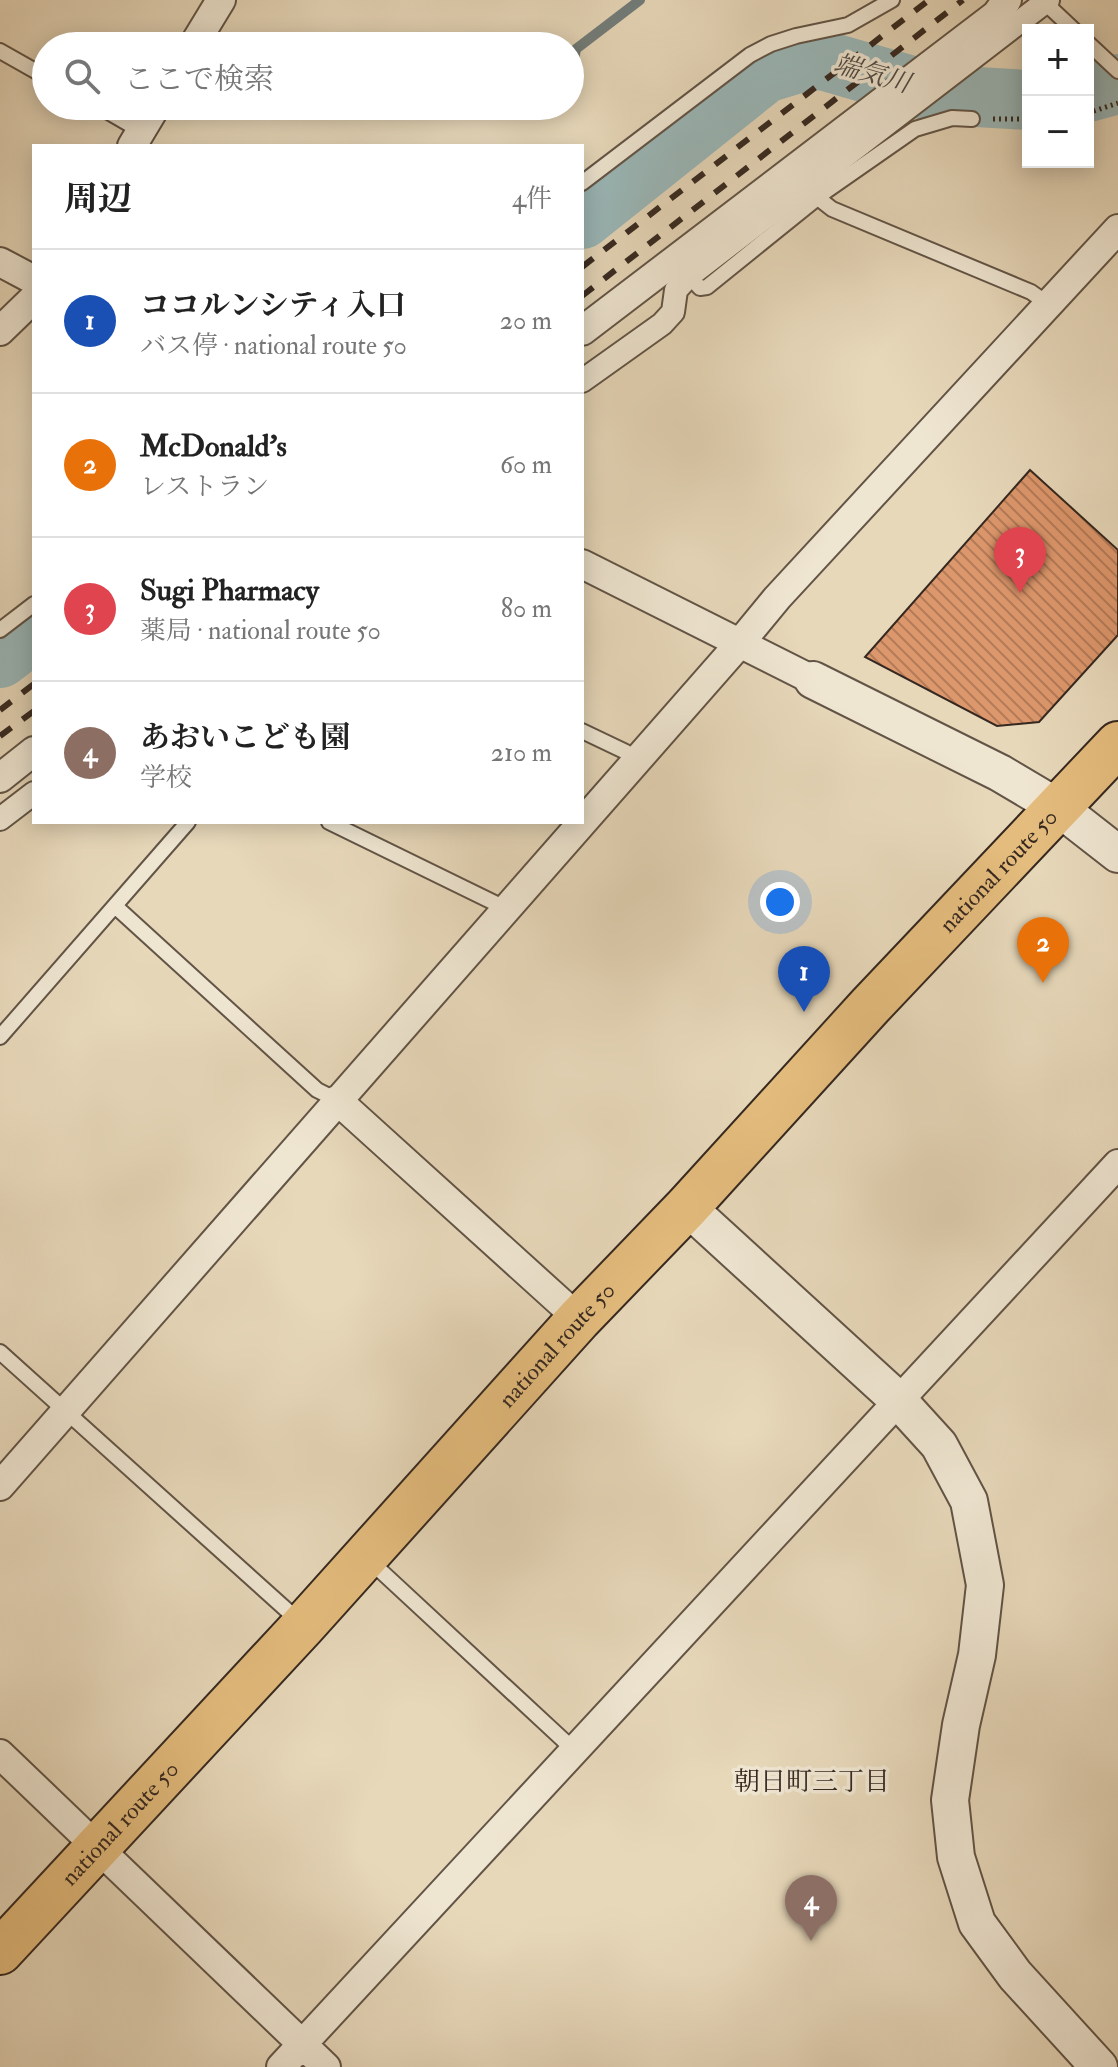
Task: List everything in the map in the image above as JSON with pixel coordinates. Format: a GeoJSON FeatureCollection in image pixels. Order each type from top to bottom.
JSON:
{"type":"FeatureCollection","features":[{"type":"Feature","properties":{"kind":"highway","name":"national route 50"},"geometry":{"type":"LineString","coordinates":[[0,1952],[303,1626],[579,1319],[1118,744]]}},
{"type":"Feature","properties":{"kind":"street"},"geometry":{"type":"LineString","coordinates":[[202,32],[221,0]]}},
{"type":"Feature","properties":{"kind":"street"},"geometry":{"type":"LineString","coordinates":[[584,380],[662,324],[673,312],[683,268],[996,15],[1007,0]]}},
{"type":"Feature","properties":{"kind":"street"},"geometry":{"type":"LineString","coordinates":[[584,330],[683,268],[1045,1]]}},
{"type":"Feature","properties":{"kind":"street"},"geometry":{"type":"LineString","coordinates":[[137,138],[148,120]]}},
{"type":"Feature","properties":{"kind":"street"},"geometry":{"type":"LineString","coordinates":[[584,820],[777,598],[1118,229]]}},
{"type":"Feature","properties":{"kind":"street"},"geometry":{"type":"LineString","coordinates":[[0,262],[32,279]]}},
{"type":"Feature","properties":{"kind":"street"},"geometry":{"type":"LineString","coordinates":[[0,331],[32,300]]}},
{"type":"Feature","properties":{"kind":"street"},"geometry":{"type":"LineString","coordinates":[[584,565],[1000,773],[1059,808],[1118,854]]}},
{"type":"Feature","properties":{"kind":"street"},"geometry":{"type":"LineString","coordinates":[[0,778],[32,753]]}},
{"type":"Feature","properties":{"kind":"street"},"geometry":{"type":"LineString","coordinates":[[0,819],[32,795]]}},
{"type":"Feature","properties":{"kind":"street"},"geometry":{"type":"LineString","coordinates":[[0,1486],[581,824]]}},
{"type":"Feature","properties":{"kind":"street"},"geometry":{"type":"LineString","coordinates":[[337,1100],[579,1319]]}},
{"type":"Feature","properties":{"kind":"street"},"geometry":{"type":"LineString","coordinates":[[281,2067],[1118,1164]]}},
{"type":"Feature","properties":{"kind":"street"},"geometry":{"type":"LineString","coordinates":[[687,1207],[898,1400],[939,1445],[969,1501],[985,1585],[977,1655],[961,1725],[950,1800],[956,1857],[977,1923],[1015,1975],[1099,2067]]}},
{"type":"Feature","properties":{"kind":"street"},"geometry":{"type":"LineString","coordinates":[[0,1754],[326,2067]]}},
{"type":"Feature","properties":{"kind":"lane"},"geometry":{"type":"LineString","coordinates":[[584,181],[750,55],[796,36],[848,25],[892,0]]}},
{"type":"Feature","properties":{"kind":"lane"},"geometry":{"type":"LineString","coordinates":[[1045,1],[1068,24]]}},
{"type":"Feature","properties":{"kind":"lane"},"geometry":{"type":"LineString","coordinates":[[1094,49],[1118,71]]}},
{"type":"Feature","properties":{"kind":"lane"},"geometry":{"type":"LineString","coordinates":[[0,51],[32,69]]}},
{"type":"Feature","properties":{"kind":"lane"},"geometry":{"type":"LineString","coordinates":[[683,268],[700,288],[707,287],[818,198],[915,129],[952,118],[972,119]]}},
{"type":"Feature","properties":{"kind":"lane"},"geometry":{"type":"LineString","coordinates":[[115,120],[137,138]]}},
{"type":"Feature","properties":{"kind":"lane"},"geometry":{"type":"LineString","coordinates":[[818,198],[832,209],[1031,292],[1048,304]]}},
{"type":"Feature","properties":{"kind":"lane"},"geometry":{"type":"LineString","coordinates":[[0,630],[32,606]]}},
{"type":"Feature","properties":{"kind":"lane"},"geometry":{"type":"LineString","coordinates":[[584,732],[636,760]]}},
{"type":"Feature","properties":{"kind":"lane"},"geometry":{"type":"LineString","coordinates":[[0,1037],[186,824]]}},
{"type":"Feature","properties":{"kind":"lane"},"geometry":{"type":"LineString","coordinates":[[333,824],[507,909]]}},
{"type":"Feature","properties":{"kind":"lane"},"geometry":{"type":"LineString","coordinates":[[115,906],[317,1090],[337,1100]]}},
{"type":"Feature","properties":{"kind":"lane"},"geometry":{"type":"LineString","coordinates":[[0,1352],[303,1626]]}},
{"type":"Feature","properties":{"kind":"lane"},"geometry":{"type":"LineString","coordinates":[[365,1557],[574,1750]]}},
{"type":"Feature","properties":{"kind":"path"},"geometry":{"type":"LineString","coordinates":[[1094,111],[1118,103]]}},
{"type":"Feature","properties":{"kind":"path"},"geometry":{"type":"LineString","coordinates":[[972,119],[1022,119]]}},
{"type":"Feature","properties":{"kind":"building"},"geometry":{"type":"Polygon","coordinates":[[[1030,470],[1118,550],[1118,635],[1039,722],[997,726],[865,657],[1030,470]]]}},
{"type":"Feature","properties":{"kind":"waterway"},"geometry":{"type":"LineString","coordinates":[[584,43],[640,0]]}},
{"type":"Feature","properties":{"kind":"waterway","name":"端気川"},"geometry":{"type":"LineString","coordinates":[[584,217],[765,73],[801,62],[822,60],[943,95],[1022,100]]}},
{"type":"Feature","properties":{"kind":"waterway","name":"端気川"},"geometry":{"type":"LineString","coordinates":[[1094,90],[1118,84]]}},
{"type":"Feature","properties":{"kind":"waterway"},"geometry":{"type":"LineString","coordinates":[[0,658],[32,634]]}},
{"type":"Feature","properties":{"kind":"railway"},"geometry":{"type":"LineString","coordinates":[[584,265],[929,0]]}},
{"type":"Feature","properties":{"kind":"railway"},"geometry":{"type":"LineString","coordinates":[[584,294],[963,0]]}},
{"type":"Feature","properties":{"kind":"railway"},"geometry":{"type":"LineString","coordinates":[[0,710],[32,686]]}},
{"type":"Feature","properties":{"kind":"railway"},"geometry":{"type":"LineString","coordinates":[[0,736],[32,712]]}},
{"type":"Feature","properties":{"kind":"place","name":"Sugi Pharmacy"},"geometry":{"type":"Point","coordinates":[1020,593]}},
{"type":"Feature","properties":{"kind":"place","name":"McDonald's"},"geometry":{"type":"Point","coordinates":[1043,983]}},
{"type":"Feature","properties":{"kind":"place","name":"ココルンシティ入口"},"geometry":{"type":"Point","coordinates":[804,1012]}},
{"type":"Feature","properties":{"kind":"place","name":"あおいこども園"},"geometry":{"type":"Point","coordinates":[811,1941]}},
{"type":"Feature","properties":{"kind":"district","name":"朝日町三丁目"},"geometry":{"type":"Point","coordinates":[812,1782]}}]}
